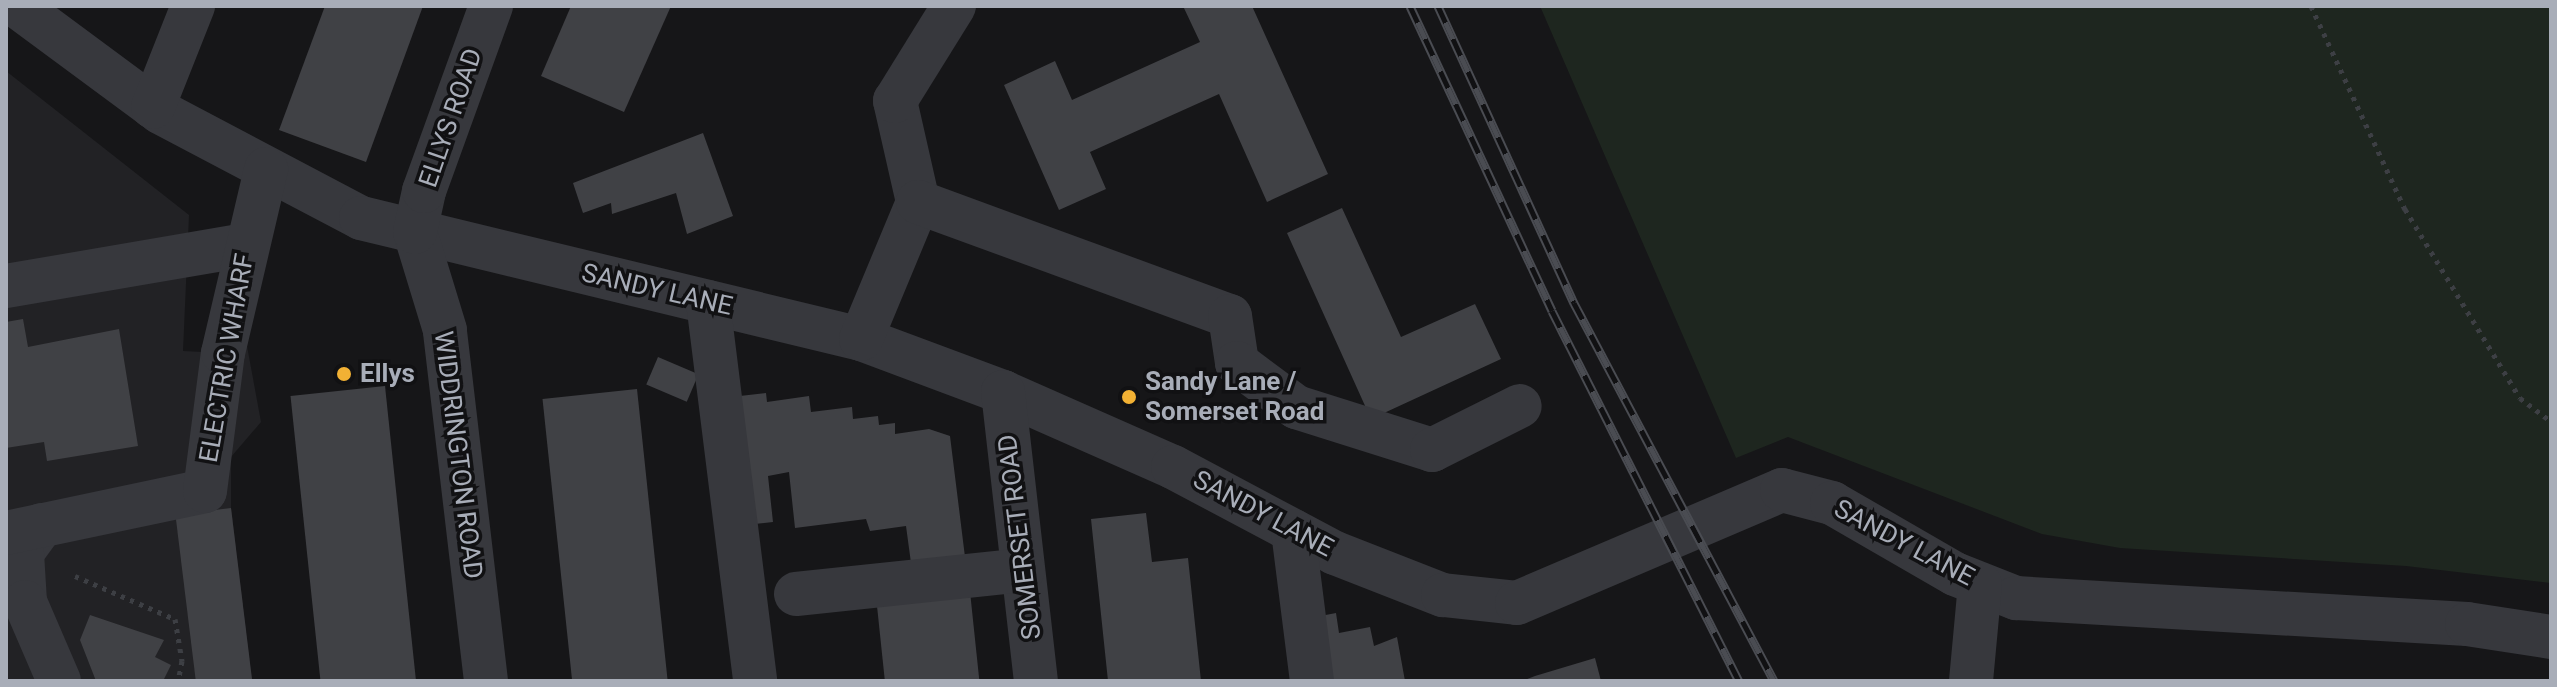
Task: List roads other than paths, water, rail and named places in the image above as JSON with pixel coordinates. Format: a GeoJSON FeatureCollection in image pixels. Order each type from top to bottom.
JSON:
{"type":"FeatureCollection","features":[{"type":"Feature","properties":{"kind":"street","name":"SANDY LANE"},"geometry":{"type":"LineString","coordinates":[[17,6],[153,107],[361,218],[861,339],[1003,392],[1173,467],[1293,531],[1443,595],[1517,603],[1602,571],[1782,490],[1832,503],[1980,584],[2016,598],[2467,624],[2551,637]]}},
{"type":"Feature","properties":{"kind":"street"},"geometry":{"type":"LineString","coordinates":[[153,107],[193,6]]}},
{"type":"Feature","properties":{"kind":"street","name":"ELLYS ROAD"},"geometry":{"type":"LineString","coordinates":[[415,232],[424,191],[491,6]]}},
{"type":"Feature","properties":{"kind":"street"},"geometry":{"type":"LineString","coordinates":[[861,339],[918,202],[895,101],[954,6]]}},
{"type":"Feature","properties":{"kind":"street","name":"ELECTRIC WHARF"},"geometry":{"type":"LineString","coordinates":[[23,537],[205,491],[223,353],[266,169]]}},
{"type":"Feature","properties":{"kind":"street"},"geometry":{"type":"LineString","coordinates":[[918,202],[1230,316],[1237,363],[1296,407],[1432,450],[1520,406]]}},
{"type":"Feature","properties":{"kind":"street","name":"WIDDRINGTON ROAD"},"geometry":{"type":"LineString","coordinates":[[415,232],[445,330],[486,681]]}},
{"type":"Feature","properties":{"kind":"street"},"geometry":{"type":"LineString","coordinates":[[6,286],[246,245]]}},
{"type":"Feature","properties":{"kind":"street"},"geometry":{"type":"LineString","coordinates":[[708,302],[755,681]]}},
{"type":"Feature","properties":{"kind":"street","name":"SOMERSET ROAD"},"geometry":{"type":"LineString","coordinates":[[1003,392],[1036,681]]}},
{"type":"Feature","properties":{"kind":"street"},"geometry":{"type":"LineString","coordinates":[[1293,531],[1312,681]]}},
{"type":"Feature","properties":{"kind":"street"},"geometry":{"type":"LineString","coordinates":[[23,537],[25,602],[59,681]]}},
{"type":"Feature","properties":{"kind":"street"},"geometry":{"type":"LineString","coordinates":[[796,594],[1023,570]]}},
{"type":"Feature","properties":{"kind":"street"},"geometry":{"type":"LineString","coordinates":[[1971,681],[1980,584]]}},
{"type":"Feature","properties":{"kind":"railway"},"geometry":{"type":"LineString","coordinates":[[1410,6],[1552,311],[1739,681]]}},
{"type":"Feature","properties":{"kind":"railway"},"geometry":{"type":"LineString","coordinates":[[1438,6],[1574,303],[1774,681]]}},
{"type":"Feature","properties":{"kind":"place","name":"Ellys"},"geometry":{"type":"Point","coordinates":[344,374]}},
{"type":"Feature","properties":{"kind":"place","name":"Sandy Lane / Somerset Road"},"geometry":{"type":"Point","coordinates":[1129,397]}}]}
